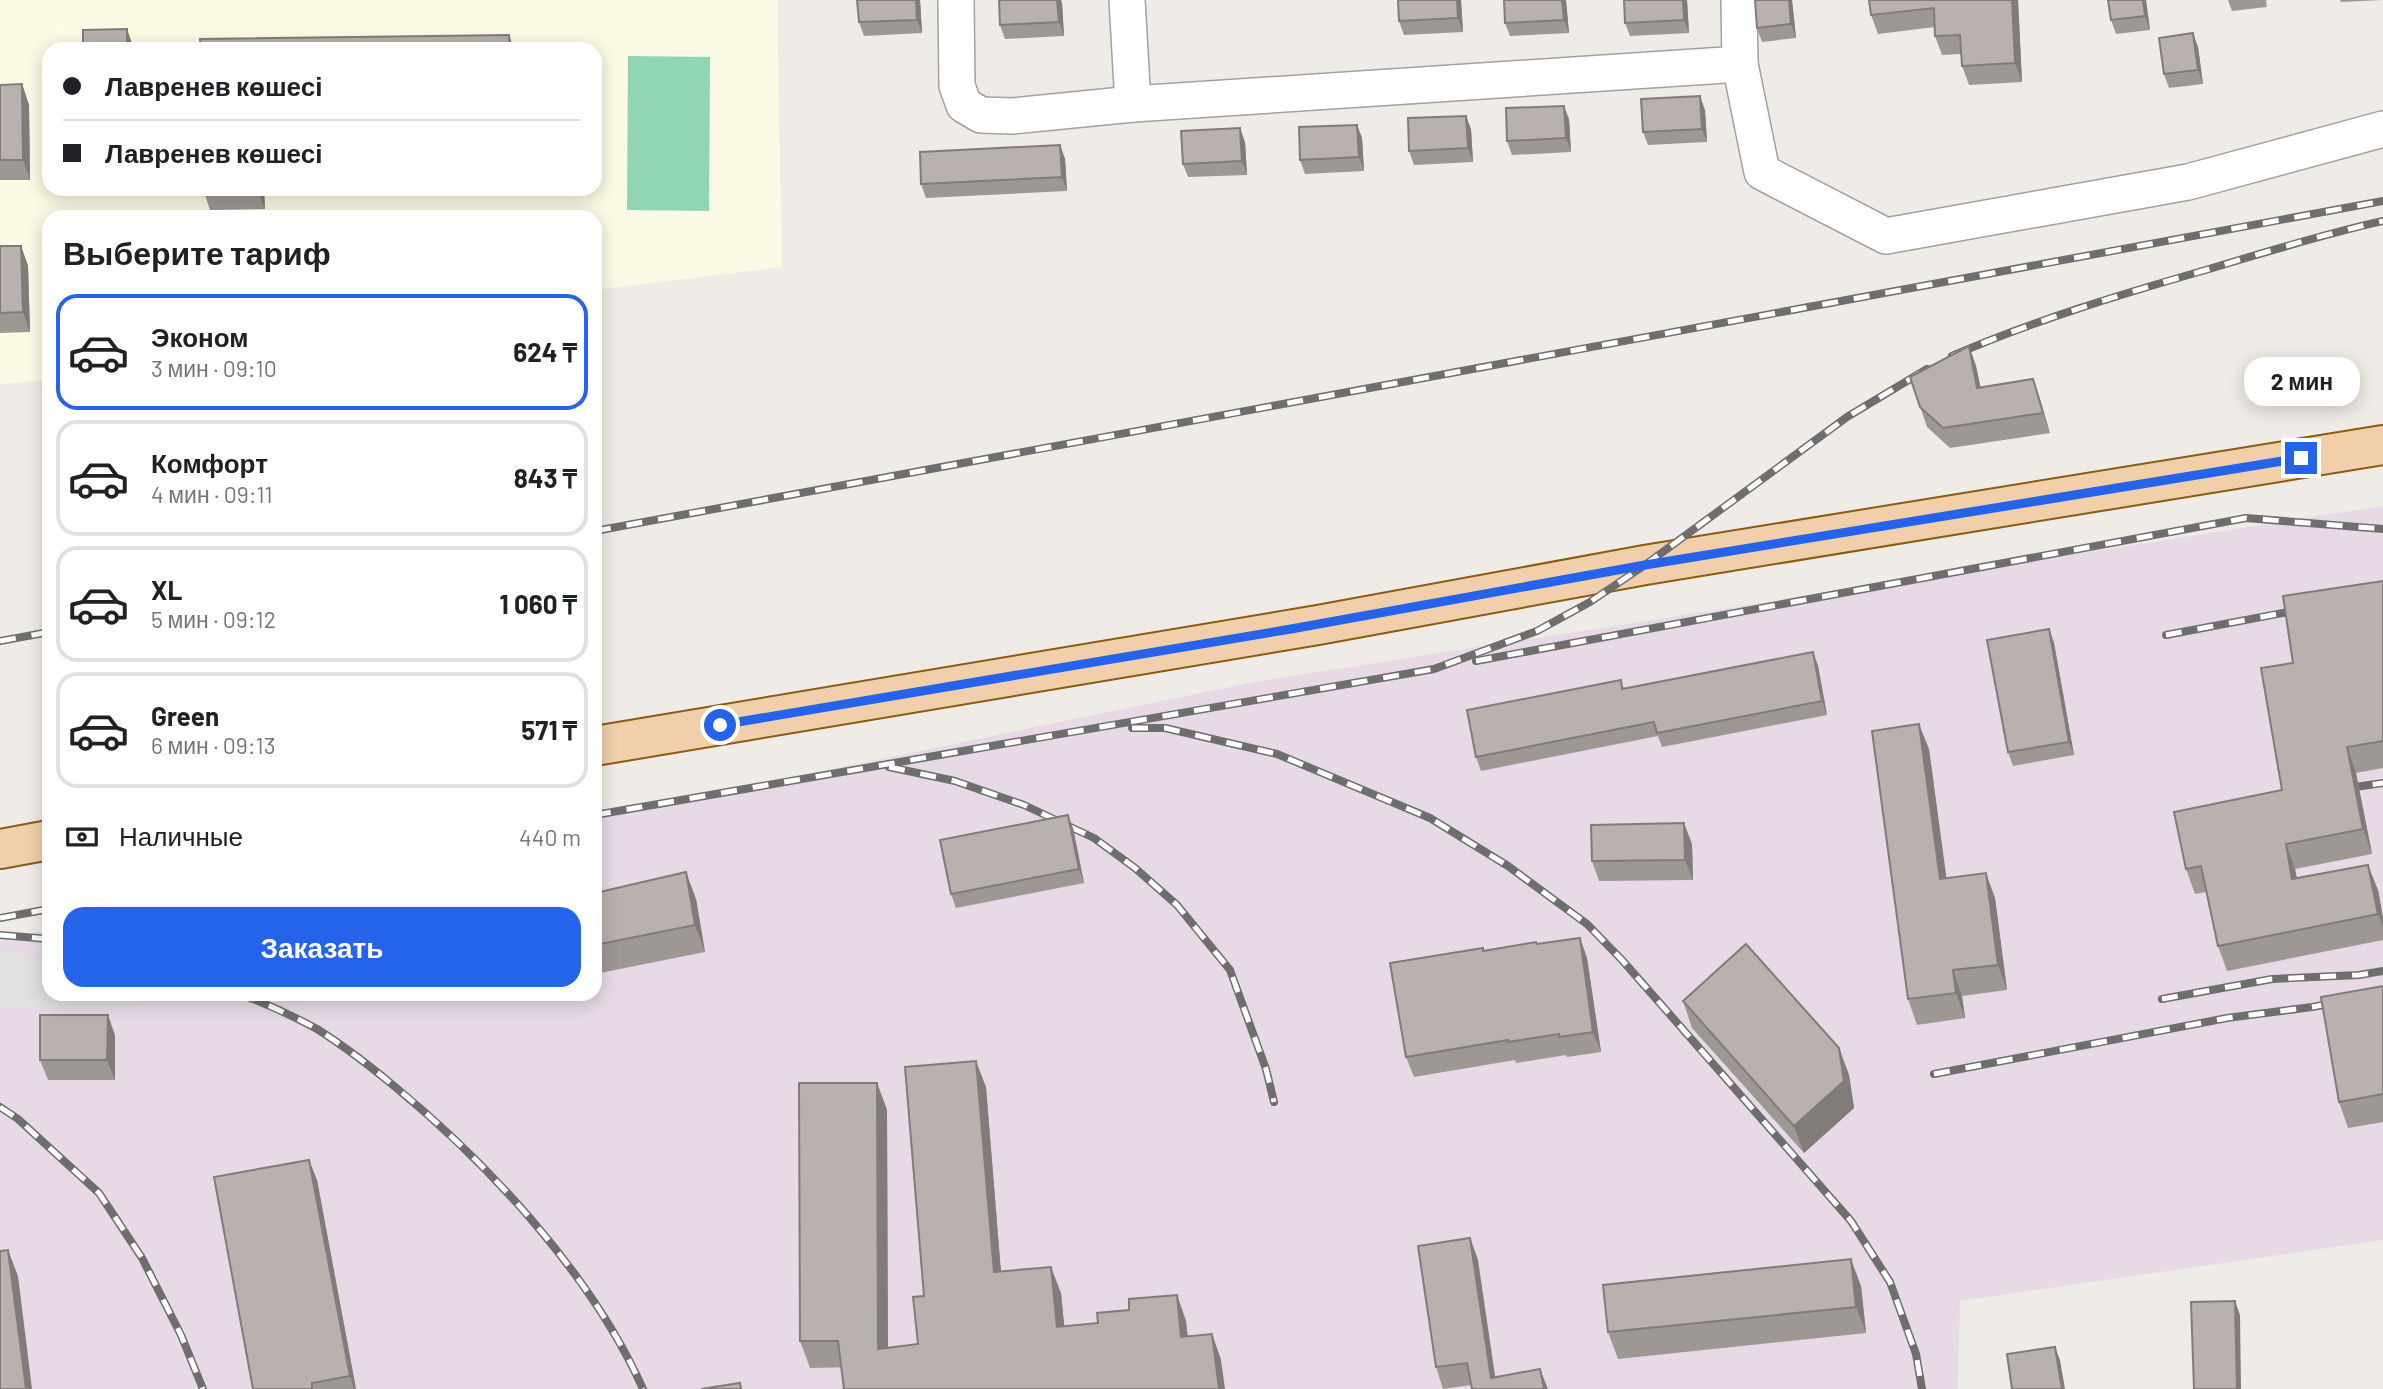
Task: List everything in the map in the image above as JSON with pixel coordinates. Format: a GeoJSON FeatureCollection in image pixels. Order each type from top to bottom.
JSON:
{"type":"FeatureCollection","features":[{"type":"Feature","properties":{"kind":"main road"},"geometry":{"type":"LineString","coordinates":[[602,746],[1304,627],[1645,565],[2383,445]]}},
{"type":"Feature","properties":{"kind":"main road"},"geometry":{"type":"LineString","coordinates":[[0,849],[42,841]]}},
{"type":"Feature","properties":{"kind":"street"},"geometry":{"type":"LineString","coordinates":[[956,0],[957,86],[964,105],[981,115],[1013,116],[1133,104],[1740,64]]}},
{"type":"Feature","properties":{"kind":"street"},"geometry":{"type":"LineString","coordinates":[[1127,0],[1133,104]]}},
{"type":"Feature","properties":{"kind":"street"},"geometry":{"type":"LineString","coordinates":[[1739,0],[1740,64],[1762,172],[1886,236],[2188,182],[2383,129]]}},
{"type":"Feature","properties":{"kind":"shaded area"},"geometry":{"type":"Polygon","coordinates":[[[0,0],[777,0],[782,267],[602,289],[602,210],[42,210],[42,381],[0,384],[0,0]]]}},
{"type":"Feature","properties":{"kind":"shaded area"},"geometry":{"type":"Polygon","coordinates":[[[2383,506],[2383,1240],[1960,1301],[1958,1389],[0,1389],[0,939],[42,931],[42,1001],[602,1001],[602,817],[1254,682],[2383,506]]]}},
{"type":"Feature","properties":{"kind":"shaded area"},"geometry":{"type":"Polygon","coordinates":[[[0,951],[42,958],[42,1001],[130,1001],[131,1008],[0,1008],[0,951]]]}},
{"type":"Feature","properties":{"kind":"green space"},"geometry":{"type":"Polygon","coordinates":[[[628,56],[710,57],[709,211],[627,210],[628,56]]]}},
{"type":"Feature","properties":{"kind":"building"},"geometry":{"type":"Polygon","coordinates":[[[857,0],[916,0],[917,20],[859,22],[857,0]]]}},
{"type":"Feature","properties":{"kind":"building"},"geometry":{"type":"Polygon","coordinates":[[[999,0],[1057,0],[1059,22],[1000,25],[999,0]]]}},
{"type":"Feature","properties":{"kind":"building"},"geometry":{"type":"Polygon","coordinates":[[[1398,0],[1457,0],[1458,18],[1399,21],[1398,0]]]}},
{"type":"Feature","properties":{"kind":"building"},"geometry":{"type":"Polygon","coordinates":[[[1504,0],[1562,0],[1564,20],[1505,23],[1504,0]]]}},
{"type":"Feature","properties":{"kind":"building"},"geometry":{"type":"Polygon","coordinates":[[[1624,0],[1683,0],[1684,20],[1625,23],[1624,0]]]}},
{"type":"Feature","properties":{"kind":"building"},"geometry":{"type":"Polygon","coordinates":[[[1755,0],[1789,0],[1791,24],[1757,28],[1755,0]]]}},
{"type":"Feature","properties":{"kind":"building"},"geometry":{"type":"Polygon","coordinates":[[[1869,0],[2012,0],[2015,63],[1962,66],[1960,35],[1935,36],[1934,8],[1871,15],[1869,0]]]}},
{"type":"Feature","properties":{"kind":"building"},"geometry":{"type":"Polygon","coordinates":[[[2108,0],[2143,0],[2145,16],[2111,20],[2108,0]]]}},
{"type":"Feature","properties":{"kind":"building"},"geometry":{"type":"Polygon","coordinates":[[[127,29],[127,42],[83,42],[83,30],[127,29]]]}},
{"type":"Feature","properties":{"kind":"building"},"geometry":{"type":"Polygon","coordinates":[[[2193,33],[2198,70],[2164,74],[2159,38],[2193,33]]]}},
{"type":"Feature","properties":{"kind":"building"},"geometry":{"type":"Polygon","coordinates":[[[509,35],[510,42],[200,42],[200,39],[509,35]]]}},
{"type":"Feature","properties":{"kind":"building"},"geometry":{"type":"Polygon","coordinates":[[[22,84],[23,160],[0,160],[0,85],[22,84]]]}},
{"type":"Feature","properties":{"kind":"building"},"geometry":{"type":"Polygon","coordinates":[[[1700,96],[1702,129],[1643,132],[1641,99],[1700,96]]]}},
{"type":"Feature","properties":{"kind":"building"},"geometry":{"type":"Polygon","coordinates":[[[1564,106],[1566,138],[1507,141],[1506,108],[1564,106]]]}},
{"type":"Feature","properties":{"kind":"building"},"geometry":{"type":"Polygon","coordinates":[[[1466,116],[1468,148],[1409,151],[1408,118],[1466,116]]]}},
{"type":"Feature","properties":{"kind":"building"},"geometry":{"type":"Polygon","coordinates":[[[1357,125],[1359,157],[1300,160],[1299,127],[1357,125]]]}},
{"type":"Feature","properties":{"kind":"building"},"geometry":{"type":"Polygon","coordinates":[[[1240,128],[1242,161],[1183,164],[1181,131],[1240,128]]]}},
{"type":"Feature","properties":{"kind":"building"},"geometry":{"type":"Polygon","coordinates":[[[1060,145],[1062,177],[921,184],[920,152],[1060,145]]]}},
{"type":"Feature","properties":{"kind":"building"},"geometry":{"type":"Polygon","coordinates":[[[0,246],[21,246],[23,312],[0,313],[0,246]]]}},
{"type":"Feature","properties":{"kind":"building"},"geometry":{"type":"Polygon","coordinates":[[[1969,346],[1977,388],[2033,379],[2043,413],[1943,428],[1920,407],[1910,377],[1969,346]]]}},
{"type":"Feature","properties":{"kind":"building"},"geometry":{"type":"Polygon","coordinates":[[[2383,581],[2383,741],[2347,747],[2363,829],[2286,844],[2292,879],[2368,865],[2378,914],[2218,946],[2201,866],[2186,869],[2174,812],[2282,790],[2261,668],[2293,663],[2283,596],[2383,581]]]}},
{"type":"Feature","properties":{"kind":"building"},"geometry":{"type":"Polygon","coordinates":[[[2049,629],[2069,742],[2008,752],[1987,640],[2049,629]]]}},
{"type":"Feature","properties":{"kind":"building"},"geometry":{"type":"Polygon","coordinates":[[[1813,652],[1822,701],[1657,733],[1654,722],[1476,757],[1467,710],[1621,680],[1622,689],[1813,652]]]}},
{"type":"Feature","properties":{"kind":"building"},"geometry":{"type":"Polygon","coordinates":[[[1919,724],[1940,879],[1986,873],[1998,965],[1953,970],[1956,993],[1908,999],[1872,731],[1919,724]]]}},
{"type":"Feature","properties":{"kind":"building"},"geometry":{"type":"Polygon","coordinates":[[[1068,815],[1079,869],[951,894],[940,840],[1068,815]]]}},
{"type":"Feature","properties":{"kind":"building"},"geometry":{"type":"Polygon","coordinates":[[[1684,823],[1685,860],[1592,861],[1591,825],[1684,823]]]}},
{"type":"Feature","properties":{"kind":"building"},"geometry":{"type":"Polygon","coordinates":[[[686,872],[695,925],[602,944],[602,891],[686,872]]]}},
{"type":"Feature","properties":{"kind":"building"},"geometry":{"type":"Polygon","coordinates":[[[1580,938],[1593,1032],[1508,1040],[1406,1057],[1390,963],[1483,948],[1483,951],[1580,938]]]}},
{"type":"Feature","properties":{"kind":"building"},"geometry":{"type":"Polygon","coordinates":[[[1746,944],[1839,1048],[1844,1081],[1794,1126],[1683,1001],[1746,944]]]}},
{"type":"Feature","properties":{"kind":"building"},"geometry":{"type":"Polygon","coordinates":[[[2383,986],[2383,1094],[2339,1102],[2321,997],[2383,986]]]}},
{"type":"Feature","properties":{"kind":"building"},"geometry":{"type":"Polygon","coordinates":[[[40,1015],[108,1015],[107,1060],[40,1060],[40,1015]]]}},
{"type":"Feature","properties":{"kind":"building"},"geometry":{"type":"Polygon","coordinates":[[[976,1061],[994,1272],[1051,1267],[1057,1327],[1098,1323],[1097,1313],[1129,1310],[1129,1299],[1177,1295],[1181,1337],[1212,1334],[1219,1389],[844,1389],[838,1341],[800,1341],[799,1083],[877,1083],[878,1349],[918,1344],[913,1297],[924,1296],[905,1067],[976,1061]]]}},
{"type":"Feature","properties":{"kind":"building"},"geometry":{"type":"Polygon","coordinates":[[[309,1160],[350,1376],[312,1383],[312,1389],[253,1389],[214,1177],[309,1160]]]}},
{"type":"Feature","properties":{"kind":"building"},"geometry":{"type":"Polygon","coordinates":[[[1470,1238],[1491,1378],[1540,1369],[1544,1389],[1472,1389],[1467,1363],[1436,1367],[1418,1246],[1470,1238]]]}},
{"type":"Feature","properties":{"kind":"building"},"geometry":{"type":"Polygon","coordinates":[[[8,1250],[26,1389],[0,1389],[0,1251],[8,1250]]]}},
{"type":"Feature","properties":{"kind":"building"},"geometry":{"type":"Polygon","coordinates":[[[1851,1259],[1856,1307],[1608,1332],[1603,1285],[1851,1259]]]}},
{"type":"Feature","properties":{"kind":"building"},"geometry":{"type":"Polygon","coordinates":[[[2235,1301],[2237,1389],[2194,1389],[2191,1302],[2235,1301]]]}},
{"type":"Feature","properties":{"kind":"building"},"geometry":{"type":"Polygon","coordinates":[[[2055,1347],[2062,1389],[2012,1389],[2007,1354],[2055,1347]]]}},
{"type":"Feature","properties":{"kind":"building"},"geometry":{"type":"Polygon","coordinates":[[[740,1383],[741,1389],[701,1389],[740,1383]]]}},
{"type":"Feature","properties":{"kind":"railway"},"geometry":{"type":"LineString","coordinates":[[602,530],[2383,201]]}},
{"type":"Feature","properties":{"kind":"railway"},"geometry":{"type":"LineString","coordinates":[[1952,356],[2047,319],[2111,298],[2383,221]]}},
{"type":"Feature","properties":{"kind":"railway"},"geometry":{"type":"LineString","coordinates":[[602,814],[1434,669],[1537,631],[1590,602],[1645,565],[1847,417],[1927,369]]}},
{"type":"Feature","properties":{"kind":"railway"},"geometry":{"type":"LineString","coordinates":[[1476,661],[2246,518],[2383,529]]}},
{"type":"Feature","properties":{"kind":"railway"},"geometry":{"type":"LineString","coordinates":[[2166,635],[2304,609]]}},
{"type":"Feature","properties":{"kind":"railway"},"geometry":{"type":"LineString","coordinates":[[0,641],[42,633]]}},
{"type":"Feature","properties":{"kind":"railway"},"geometry":{"type":"LineString","coordinates":[[1132,728],[1165,728],[1277,754],[1430,818],[1508,866],[1587,924],[1622,960],[1851,1221],[1890,1282],[1916,1354],[1922,1389]]}},
{"type":"Feature","properties":{"kind":"railway"},"geometry":{"type":"LineString","coordinates":[[889,767],[955,781],[1024,805],[1094,838],[1135,868],[1177,905],[1230,970],[1266,1069],[1274,1102]]}},
{"type":"Feature","properties":{"kind":"railway"},"geometry":{"type":"LineString","coordinates":[[2341,789],[2383,783]]}},
{"type":"Feature","properties":{"kind":"railway"},"geometry":{"type":"LineString","coordinates":[[0,918],[42,910]]}},
{"type":"Feature","properties":{"kind":"railway"},"geometry":{"type":"LineString","coordinates":[[0,935],[42,938]]}},
{"type":"Feature","properties":{"kind":"railway"},"geometry":{"type":"LineString","coordinates":[[2162,999],[2272,979],[2359,975],[2383,971]]}},
{"type":"Feature","properties":{"kind":"railway"},"geometry":{"type":"LineString","coordinates":[[1934,1074],[2227,1018],[2383,994]]}},
{"type":"Feature","properties":{"kind":"railway"},"geometry":{"type":"LineString","coordinates":[[256,1001],[298,1019],[337,1042],[430,1117],[502,1187],[567,1264],[596,1305],[622,1346],[643,1389]]}},
{"type":"Feature","properties":{"kind":"railway"},"geometry":{"type":"LineString","coordinates":[[0,1107],[18,1119],[99,1193],[142,1258],[181,1335],[203,1389]]}},
{"type":"Feature","properties":{"kind":"route"},"geometry":{"type":"LineString","coordinates":[[720,725],[1291,629],[1645,565],[2301,458]]}}]}
